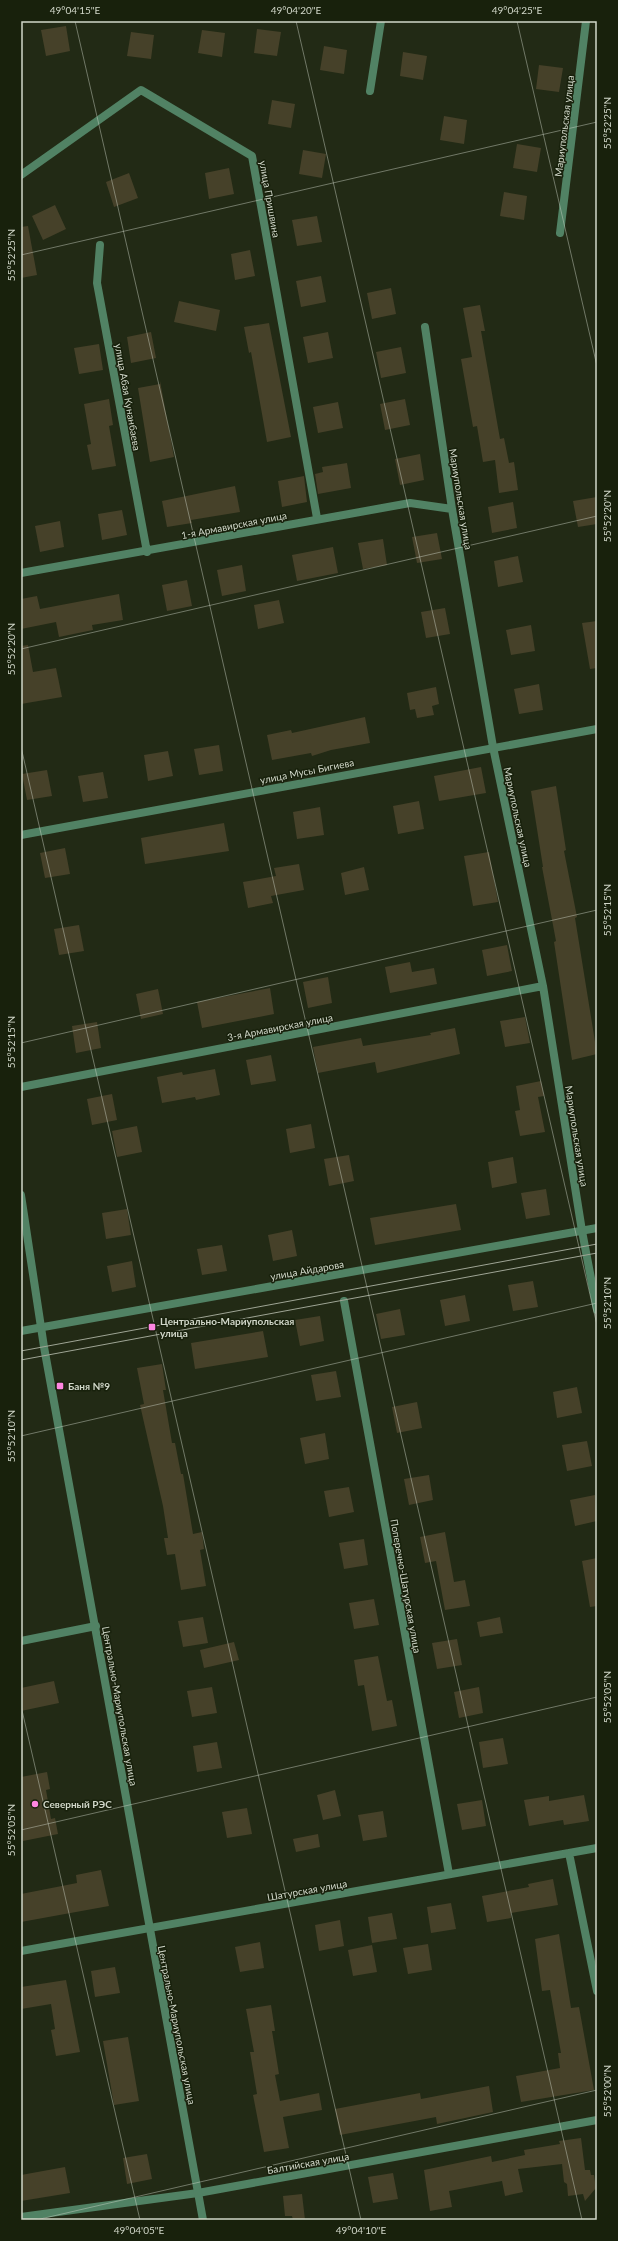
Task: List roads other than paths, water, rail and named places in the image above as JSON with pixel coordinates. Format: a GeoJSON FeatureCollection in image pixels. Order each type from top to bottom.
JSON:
{"type":"FeatureCollection","features":[{"type":"Feature","properties":{"kind":"street"},"geometry":{"type":"LineString","coordinates":[[370,91],[381,21]]}},
{"type":"Feature","properties":{"kind":"street","name":"Мариупольская улица"},"geometry":{"type":"LineString","coordinates":[[560,233],[586,21]]}},
{"type":"Feature","properties":{"kind":"street","name":"улица Пришвина"},"geometry":{"type":"LineString","coordinates":[[21,175],[141,90],[252,156],[318,518]]}},
{"type":"Feature","properties":{"kind":"street","name":"улица Абая Кунанбаева"},"geometry":{"type":"LineString","coordinates":[[100,245],[97,283],[146,552]]}},
{"type":"Feature","properties":{"kind":"street","name":"Мариупольская улица"},"geometry":{"type":"LineString","coordinates":[[425,327],[452,509],[493,747],[543,986],[582,1231],[597,1310]]}},
{"type":"Feature","properties":{"kind":"street","name":"1-я Армавирская улица"},"geometry":{"type":"LineString","coordinates":[[21,573],[146,552],[318,518],[410,503],[452,509]]}},
{"type":"Feature","properties":{"kind":"street","name":"улица Мусы Бигиева"},"geometry":{"type":"LineString","coordinates":[[21,835],[597,729]]}},
{"type":"Feature","properties":{"kind":"street","name":"3-я Армавирская улица"},"geometry":{"type":"LineString","coordinates":[[21,1087],[543,986]]}},
{"type":"Feature","properties":{"kind":"street","name":"Центрально-Мариупольская улица"},"geometry":{"type":"LineString","coordinates":[[21,1196],[44,1347],[203,2220]]}},
{"type":"Feature","properties":{"kind":"street","name":"улица Айдарова"},"geometry":{"type":"LineString","coordinates":[[21,1331],[597,1228]]}},
{"type":"Feature","properties":{"kind":"street","name":"Поперечно-Шатурская улица"},"geometry":{"type":"LineString","coordinates":[[344,1301],[449,1874]]}},
{"type":"Feature","properties":{"kind":"street"},"geometry":{"type":"LineString","coordinates":[[21,1641],[96,1626]]}},
{"type":"Feature","properties":{"kind":"street","name":"Шатурская улица"},"geometry":{"type":"LineString","coordinates":[[21,1952],[597,1848]]}},
{"type":"Feature","properties":{"kind":"street"},"geometry":{"type":"LineString","coordinates":[[569,1853],[597,1991]]}},
{"type":"Feature","properties":{"kind":"street","name":"Балтийская улица"},"geometry":{"type":"LineString","coordinates":[[21,2217],[198,2193],[597,2120]]}},
{"type":"Feature","properties":{"kind":"tram line"},"geometry":{"type":"LineString","coordinates":[[21,1351],[597,1244]]}},
{"type":"Feature","properties":{"kind":"tram line"},"geometry":{"type":"LineString","coordinates":[[21,1360],[597,1253]]}},
{"type":"Feature","properties":{"kind":"place","name":"Центрально-Мариупольская улица"},"geometry":{"type":"Point","coordinates":[152,1327]}},
{"type":"Feature","properties":{"kind":"place","name":"Баня №9"},"geometry":{"type":"Point","coordinates":[60,1386]}},
{"type":"Feature","properties":{"kind":"place","name":"Северный РЭС"},"geometry":{"type":"Point","coordinates":[35,1804]}}]}
